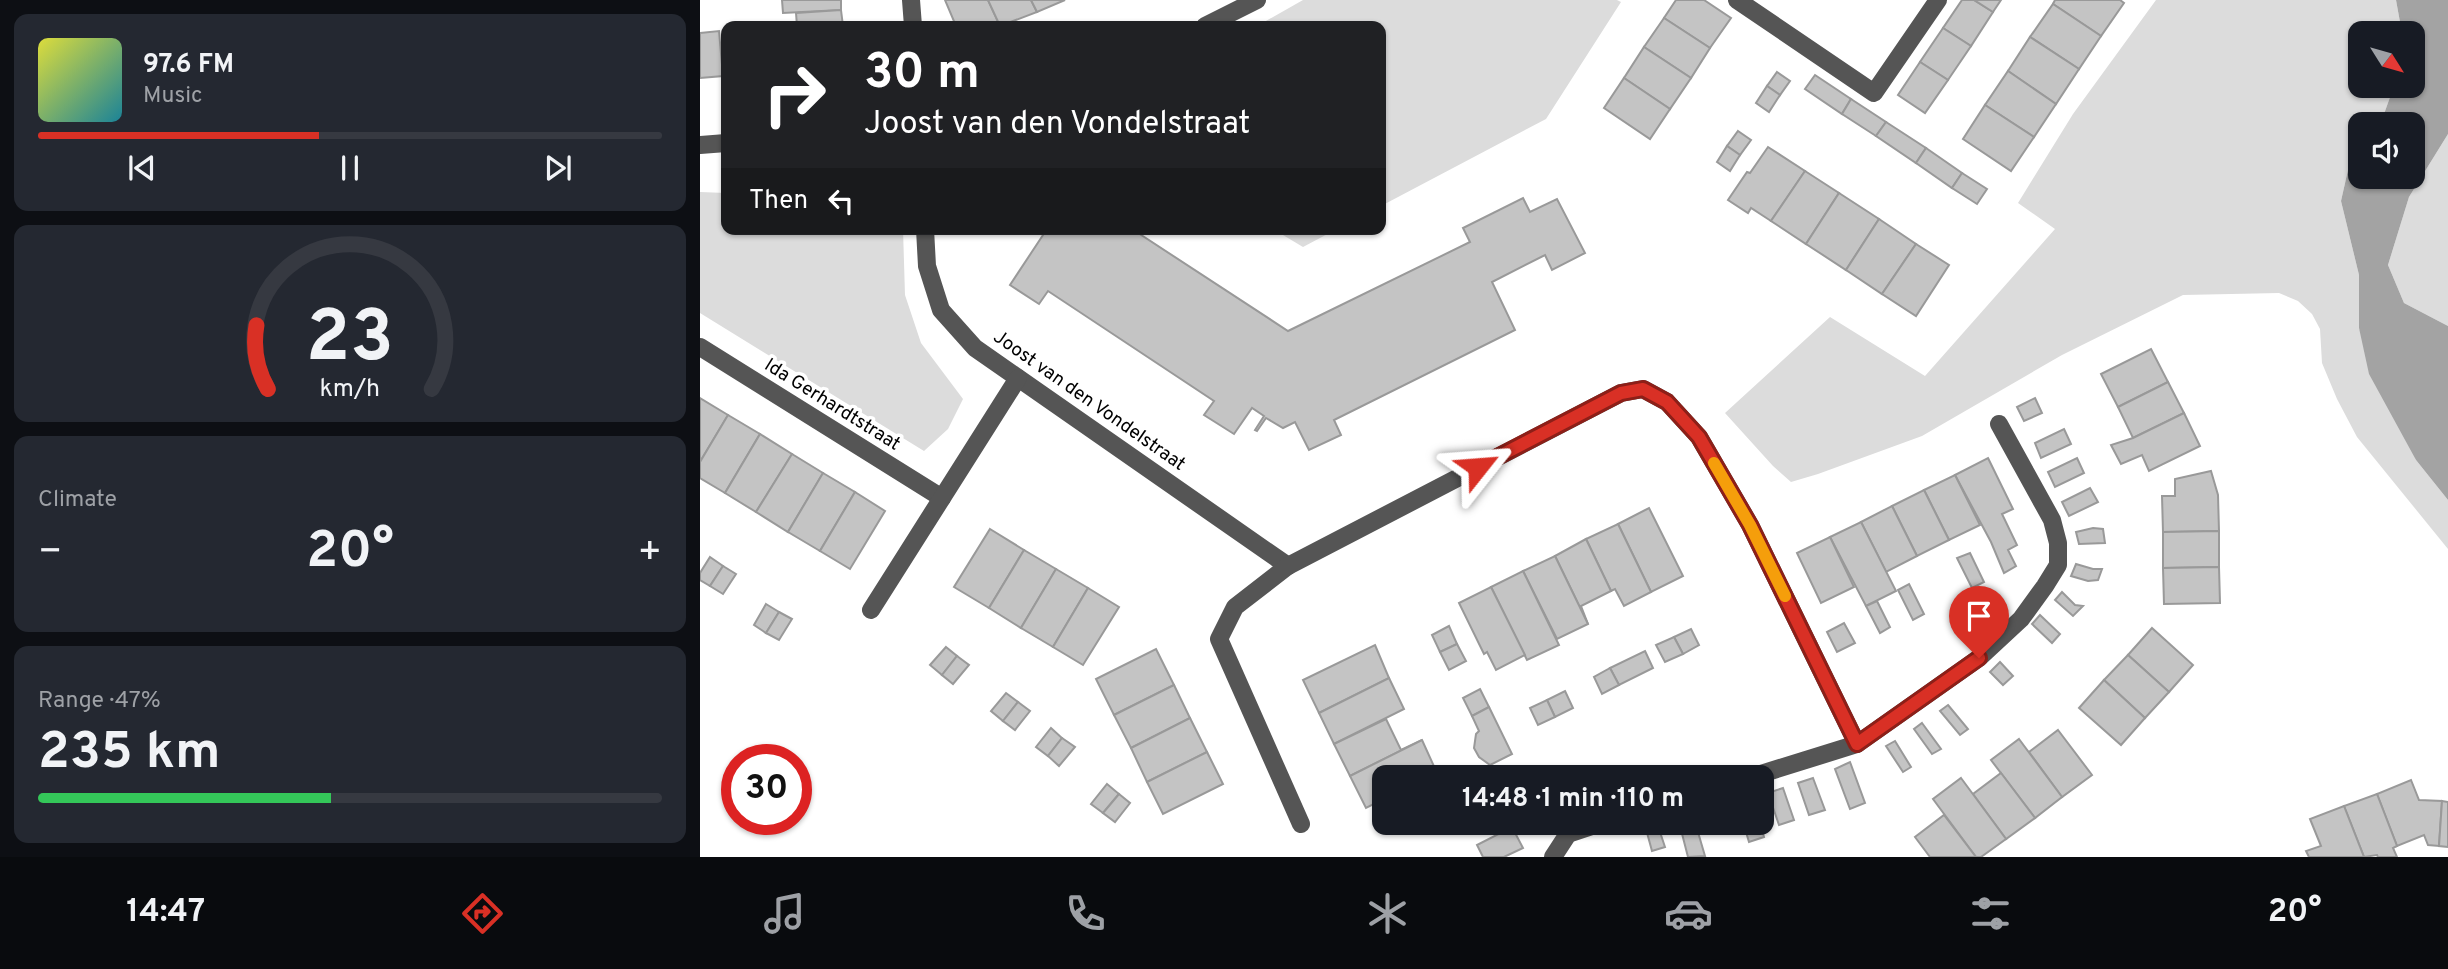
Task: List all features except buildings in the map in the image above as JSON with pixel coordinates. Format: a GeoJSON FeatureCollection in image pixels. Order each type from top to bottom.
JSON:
{"type":"FeatureCollection","features":[{"type":"Feature","properties":{"kind":"street"},"geometry":{"type":"LineString","coordinates":[[911,0],[913,21]]}},
{"type":"Feature","properties":{"kind":"street"},"geometry":{"type":"LineString","coordinates":[[1215,21],[1257,0]]}},
{"type":"Feature","properties":{"kind":"street"},"geometry":{"type":"LineString","coordinates":[[1746,2],[1874,93],[1938,0]]}},
{"type":"Feature","properties":{"kind":"street"},"geometry":{"type":"LineString","coordinates":[[700,145],[721,143]]}},
{"type":"Feature","properties":{"kind":"street","name":"Joost van den Vondelstraat"},"geometry":{"type":"LineString","coordinates":[[925,235],[927,266],[941,310],[975,348],[1288,566]]}},
{"type":"Feature","properties":{"kind":"street","name":"Ida Gerhardtstraat"},"geometry":{"type":"LineString","coordinates":[[700,346],[942,498]]}},
{"type":"Feature","properties":{"kind":"street"},"geometry":{"type":"LineString","coordinates":[[871,610],[1018,378]]}},
{"type":"Feature","properties":{"kind":"street"},"geometry":{"type":"LineString","coordinates":[[1301,824],[1219,639],[1235,607],[1288,566],[1621,393],[1643,389],[1667,402],[1699,437],[1750,525],[1857,744]]}},
{"type":"Feature","properties":{"kind":"street"},"geometry":{"type":"LineString","coordinates":[[1774,770],[1857,744],[1979,658],[2021,619],[2058,565],[2058,543],[2052,520],[1999,424]]}},
{"type":"Feature","properties":{"kind":"street"},"geometry":{"type":"LineString","coordinates":[[1553,857],[1567,835]]}},
{"type":"Feature","properties":{"kind":"shaded area"},"geometry":{"type":"Polygon","coordinates":[[[1303,0],[1621,2],[1546,119],[1386,203],[1386,21],[1266,21],[1303,0]]]}},
{"type":"Feature","properties":{"kind":"shaded area"},"geometry":{"type":"Polygon","coordinates":[[[2156,0],[2396,0],[2400,21],[2348,21],[2348,98],[2390,98],[2385,112],[2348,112],[2348,170],[2341,201],[2359,275],[2359,328],[2416,460],[2448,500],[2448,549],[2357,437],[2322,363],[2320,329],[2312,314],[2298,301],[2279,293],[2183,295],[2062,355],[1922,436],[1791,482],[1725,413],[1830,317],[1925,376],[2055,229],[2018,203],[2073,114],[2156,0]]]}},
{"type":"Feature","properties":{"kind":"shaded area"},"geometry":{"type":"Polygon","coordinates":[[[2396,0],[2448,0],[2448,134],[2425,171],[2425,112],[2385,112],[2390,98],[2426,98],[2426,21],[2400,21],[2396,0]]]}},
{"type":"Feature","properties":{"kind":"shaded area"},"geometry":{"type":"Polygon","coordinates":[[[2448,134],[2448,326],[2404,303],[2388,265],[2409,197],[2414,189],[2425,189],[2425,171],[2448,134]]]}},
{"type":"Feature","properties":{"kind":"shaded area"},"geometry":{"type":"Polygon","coordinates":[[[2348,170],[2348,189],[2414,189],[2409,197],[2388,265],[2404,303],[2448,326],[2448,500],[2416,460],[2369,374],[2359,328],[2359,275],[2341,201],[2348,170]]]}},
{"type":"Feature","properties":{"kind":"shaded area"},"geometry":{"type":"Polygon","coordinates":[[[700,192],[721,193],[721,235],[903,235],[905,295],[921,343],[963,399],[948,429],[924,451],[700,313],[700,192]]]}},
{"type":"Feature","properties":{"kind":"shaded area"},"geometry":{"type":"Polygon","coordinates":[[[1283,235],[1326,235],[1303,247],[1283,235]]]}},
{"type":"Feature","properties":{"kind":"slow traffic"},"geometry":{"type":"LineString","coordinates":[[1714,463],[1750,525],[1785,596]]}},
{"type":"Feature","properties":{"kind":"route"},"geometry":{"type":"LineString","coordinates":[[1478,467],[1621,393],[1643,389],[1667,402],[1699,437],[1750,525],[1857,744],[1979,658]]}}]}
